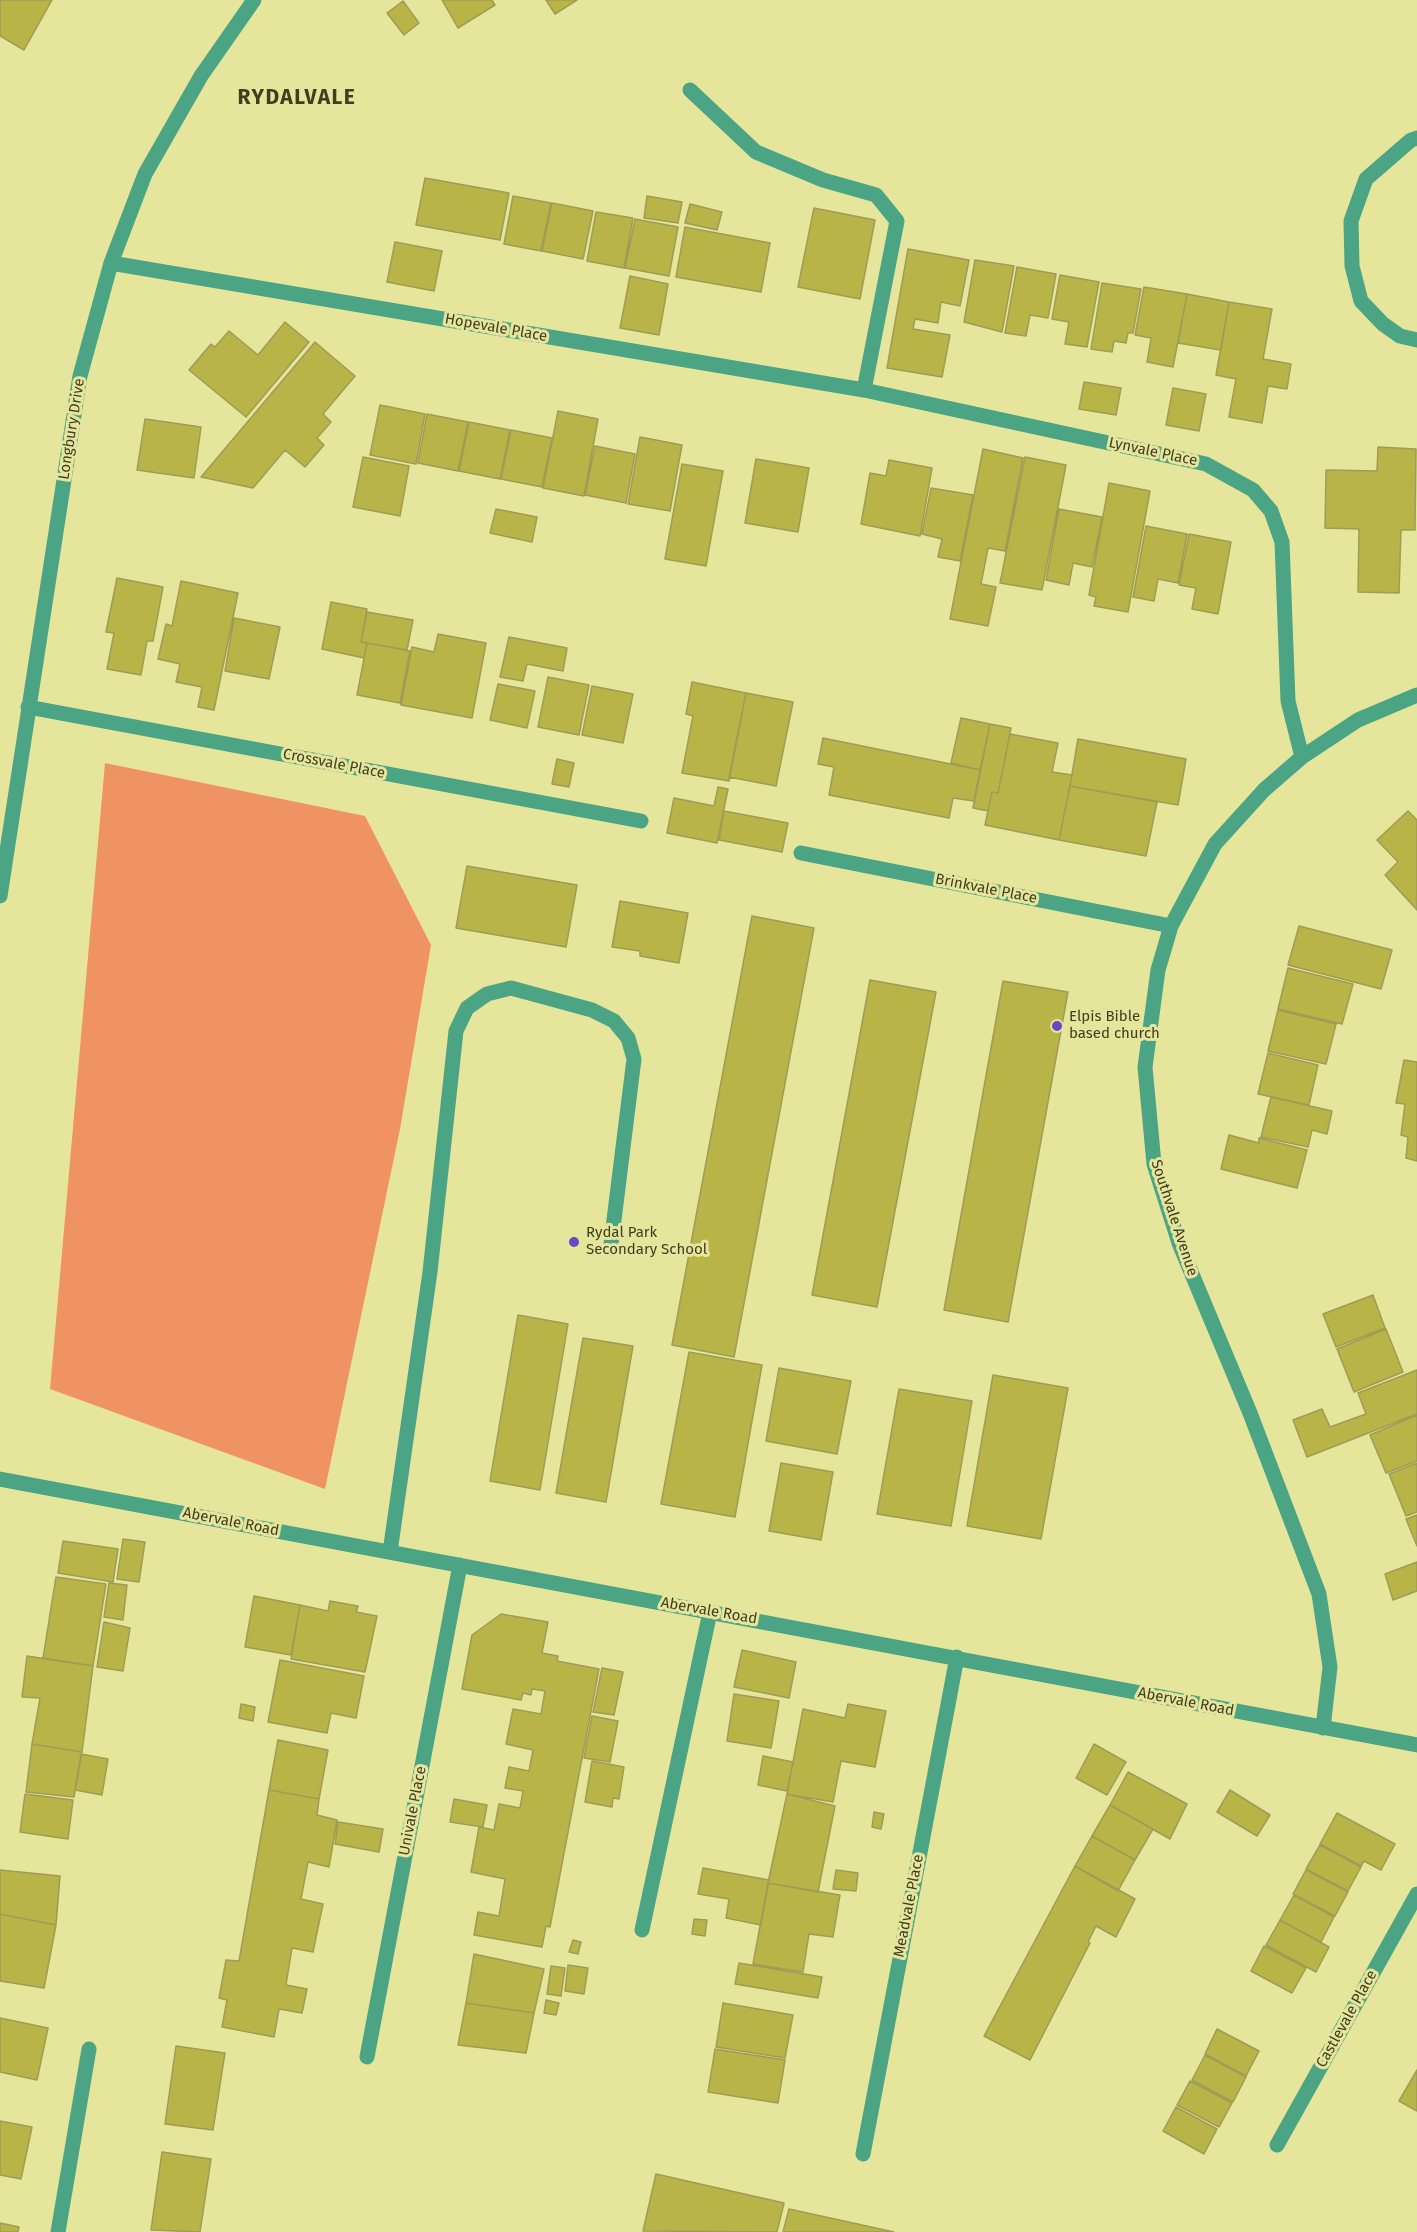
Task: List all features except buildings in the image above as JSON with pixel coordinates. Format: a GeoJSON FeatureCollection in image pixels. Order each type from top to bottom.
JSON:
{"type":"FeatureCollection","features":[{"type":"Feature","properties":{"kind":"street","name":"Longbury Drive"},"geometry":{"type":"LineString","coordinates":[[0,896],[5,827],[28,707],[80,376],[111,263],[146,174],[201,76],[254,0]]}},
{"type":"Feature","properties":{"kind":"street"},"geometry":{"type":"LineString","coordinates":[[690,90],[756,152],[823,180],[876,195],[897,221],[864,390]]}},
{"type":"Feature","properties":{"kind":"street"},"geometry":{"type":"LineString","coordinates":[[1417,138],[1411,140],[1366,179],[1350,221],[1352,266],[1361,301],[1383,324],[1400,336],[1417,340]]}},
{"type":"Feature","properties":{"kind":"street","name":"Hopevale Place"},"geometry":{"type":"LineString","coordinates":[[111,263],[882,394]]}},
{"type":"Feature","properties":{"kind":"street","name":"Lynvale Place"},"geometry":{"type":"LineString","coordinates":[[882,394],[1206,464],[1253,490],[1271,512],[1282,542],[1288,700],[1302,757]]}},
{"type":"Feature","properties":{"kind":"street","name":"Southvale Avenue"},"geometry":{"type":"LineString","coordinates":[[1323,1728],[1330,1667],[1319,1594],[1250,1413],[1179,1243],[1154,1164],[1145,1067],[1158,970],[1172,926],[1215,844],[1264,790],[1302,757],[1358,720],[1417,695]]}},
{"type":"Feature","properties":{"kind":"street","name":"Crossvale Place"},"geometry":{"type":"LineString","coordinates":[[28,707],[641,821]]}},
{"type":"Feature","properties":{"kind":"street","name":"Brinkvale Place"},"geometry":{"type":"LineString","coordinates":[[801,853],[1172,926]]}},
{"type":"Feature","properties":{"kind":"street"},"geometry":{"type":"LineString","coordinates":[[390,1552],[430,1272],[456,1031],[467,1008],[487,994],[511,988],[592,1010],[614,1022],[628,1038],[634,1059],[611,1244]]}},
{"type":"Feature","properties":{"kind":"street","name":"Abervale Road"},"geometry":{"type":"LineString","coordinates":[[0,1479],[1417,1745]]}},
{"type":"Feature","properties":{"kind":"street","name":"Univale Place"},"geometry":{"type":"LineString","coordinates":[[367,2057],[460,1565]]}},
{"type":"Feature","properties":{"kind":"street"},"geometry":{"type":"LineString","coordinates":[[642,1930],[710,1612]]}},
{"type":"Feature","properties":{"kind":"street","name":"Meadvale Place"},"geometry":{"type":"LineString","coordinates":[[863,2154],[957,1657]]}},
{"type":"Feature","properties":{"kind":"street","name":"Castlevale Place"},"geometry":{"type":"LineString","coordinates":[[1277,2145],[1417,1894]]}},
{"type":"Feature","properties":{"kind":"street"},"geometry":{"type":"LineString","coordinates":[[58,2232],[89,2049]]}},
{"type":"Feature","properties":{"kind":"shaded area"},"geometry":{"type":"Polygon","coordinates":[[[105,763],[365,816],[431,945],[400,1129],[325,1489],[50,1389],[105,763]]]}},
{"type":"Feature","properties":{"kind":"place","name":"Elpis Bible based church"},"geometry":{"type":"Point","coordinates":[1057,1026]}},
{"type":"Feature","properties":{"kind":"place","name":"Rydal Park Secondary School"},"geometry":{"type":"Point","coordinates":[574,1242]}},
{"type":"Feature","properties":{"kind":"district","name":"RYDALVALE"},"geometry":{"type":"Point","coordinates":[297,98]}}]}
